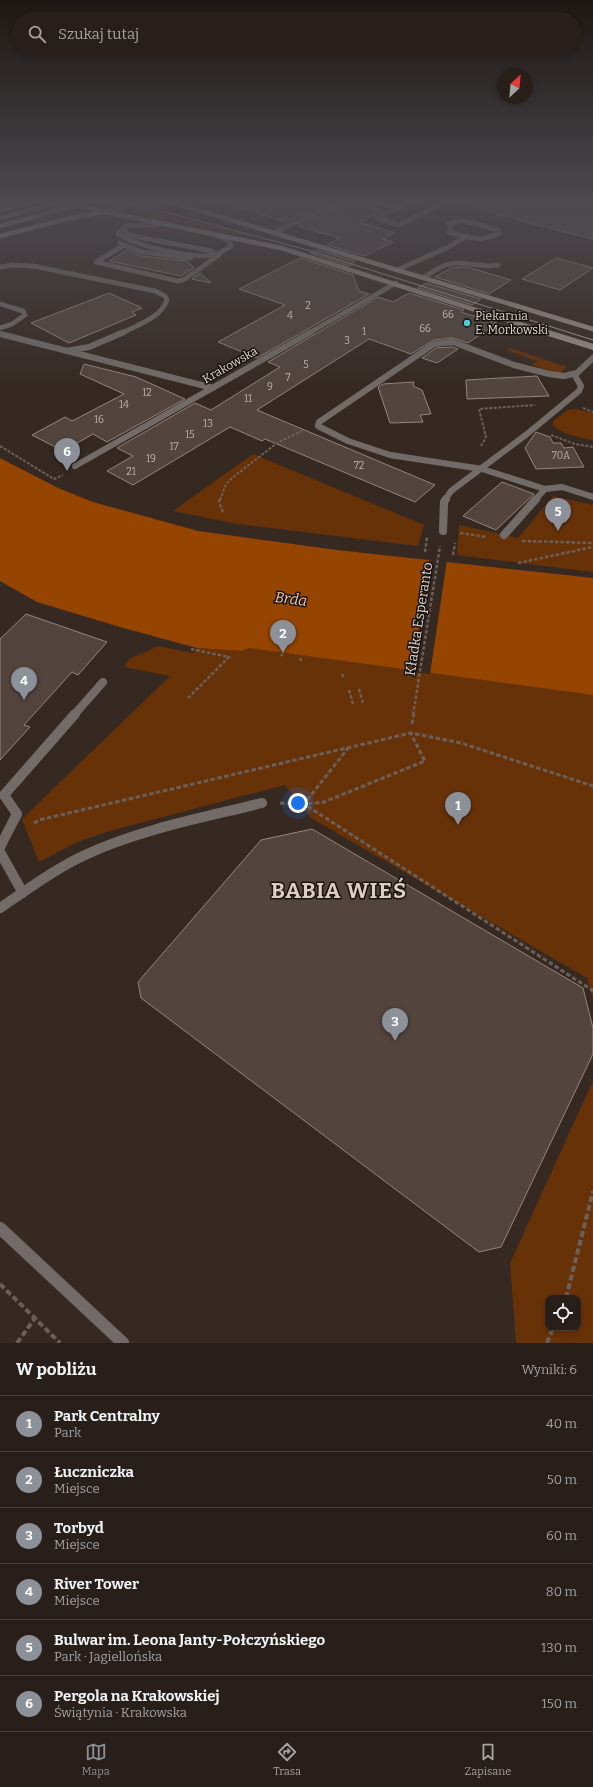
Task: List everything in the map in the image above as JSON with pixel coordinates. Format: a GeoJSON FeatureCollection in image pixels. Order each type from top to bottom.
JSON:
{"type":"FeatureCollection","features":[{"type":"Feature","properties":{"kind":"main road"},"geometry":{"type":"LineString","coordinates":[[332,264],[593,347]]}},
{"type":"Feature","properties":{"kind":"main road"},"geometry":{"type":"LineString","coordinates":[[376,264],[592,329]]}},
{"type":"Feature","properties":{"kind":"street"},"geometry":{"type":"LineString","coordinates":[[103,264],[178,281],[185,279],[207,264]]}},
{"type":"Feature","properties":{"kind":"street"},"geometry":{"type":"LineString","coordinates":[[397,270],[411,264]]}},
{"type":"Feature","properties":{"kind":"street"},"geometry":{"type":"LineString","coordinates":[[424,277],[450,264]]}},
{"type":"Feature","properties":{"kind":"street"},"geometry":{"type":"LineString","coordinates":[[460,264],[486,267],[498,265]]}},
{"type":"Feature","properties":{"kind":"street"},"geometry":{"type":"LineString","coordinates":[[0,268],[12,265],[33,266],[155,291],[165,296],[167,300],[165,306],[156,315],[108,340],[89,347],[66,351]]}},
{"type":"Feature","properties":{"kind":"street","name":"Krakowska"},"geometry":{"type":"LineString","coordinates":[[75,466],[396,283]]}},
{"type":"Feature","properties":{"kind":"street"},"geometry":{"type":"LineString","coordinates":[[0,304],[23,311],[25,315],[12,324],[0,328]]}},
{"type":"Feature","properties":{"kind":"street"},"geometry":{"type":"LineString","coordinates":[[0,334],[213,388]]}},
{"type":"Feature","properties":{"kind":"street"},"geometry":{"type":"LineString","coordinates":[[593,358],[574,374],[559,375],[546,373],[453,342],[434,344],[318,422],[318,425],[348,441],[390,455],[421,458],[463,465],[482,469],[545,489],[562,487],[593,497]]}},
{"type":"Feature","properties":{"kind":"street"},"geometry":{"type":"LineString","coordinates":[[586,365],[593,367]]}},
{"type":"Feature","properties":{"kind":"street"},"geometry":{"type":"LineString","coordinates":[[443,531],[444,502],[452,491],[534,429],[579,391],[581,386],[574,374]]}},
{"type":"Feature","properties":{"kind":"street"},"geometry":{"type":"LineString","coordinates":[[504,535],[545,489]]}},
{"type":"Feature","properties":{"kind":"street"},"geometry":{"type":"LineString","coordinates":[[0,847],[3,833],[17,814],[2,794],[103,682]]}},
{"type":"Feature","properties":{"kind":"street"},"geometry":{"type":"LineString","coordinates":[[0,908],[84,855],[111,844],[143,833],[262,803]]}},
{"type":"Feature","properties":{"kind":"street"},"geometry":{"type":"LineString","coordinates":[[0,852],[23,893]]}},
{"type":"Feature","properties":{"kind":"street"},"geometry":{"type":"LineString","coordinates":[[0,1228],[123,1343]]}},
{"type":"Feature","properties":{"kind":"path"},"geometry":{"type":"LineString","coordinates":[[463,465],[483,444],[486,437],[479,410],[566,402]]}},
{"type":"Feature","properties":{"kind":"path"},"geometry":{"type":"LineString","coordinates":[[223,512],[219,502],[226,484],[232,478],[277,443],[289,436],[318,425]]}},
{"type":"Feature","properties":{"kind":"path"},"geometry":{"type":"LineString","coordinates":[[534,429],[575,444],[593,447]]}},
{"type":"Feature","properties":{"kind":"path"},"geometry":{"type":"LineString","coordinates":[[0,446],[54,479],[60,476]]}},
{"type":"Feature","properties":{"kind":"path","name":"Kładka Esperanto"},"geometry":{"type":"LineString","coordinates":[[412,724],[441,541]]}},
{"type":"Feature","properties":{"kind":"path"},"geometry":{"type":"LineString","coordinates":[[425,544],[425,552]]}},
{"type":"Feature","properties":{"kind":"path"},"geometry":{"type":"LineString","coordinates":[[518,563],[593,547]]}},
{"type":"Feature","properties":{"kind":"path"},"geometry":{"type":"LineString","coordinates":[[453,555],[455,548]]}},
{"type":"Feature","properties":{"kind":"path"},"geometry":{"type":"LineString","coordinates":[[188,698],[229,657],[191,649]]}},
{"type":"Feature","properties":{"kind":"path"},"geometry":{"type":"LineString","coordinates":[[359,689],[362,703]]}},
{"type":"Feature","properties":{"kind":"path"},"geometry":{"type":"LineString","coordinates":[[349,690],[353,704]]}},
{"type":"Feature","properties":{"kind":"path"},"geometry":{"type":"LineString","coordinates":[[262,803],[304,804],[324,802],[425,761],[410,733]]}},
{"type":"Feature","properties":{"kind":"path"},"geometry":{"type":"LineString","coordinates":[[33,824],[39,820],[289,762],[349,746],[410,733],[461,744],[593,786]]}},
{"type":"Feature","properties":{"kind":"path"},"geometry":{"type":"LineString","coordinates":[[304,804],[349,746]]}},
{"type":"Feature","properties":{"kind":"path"},"geometry":{"type":"LineString","coordinates":[[304,804],[593,991]]}},
{"type":"Feature","properties":{"kind":"path"},"geometry":{"type":"LineString","coordinates":[[567,1295],[593,1191]]}},
{"type":"Feature","properties":{"kind":"path"},"geometry":{"type":"LineString","coordinates":[[0,1284],[60,1343]]}},
{"type":"Feature","properties":{"kind":"path"},"geometry":{"type":"LineString","coordinates":[[17,1343],[35,1318]]}},
{"type":"Feature","properties":{"kind":"path"},"geometry":{"type":"LineString","coordinates":[[547,1343],[552,1331]]}},
{"type":"Feature","properties":{"kind":"shaded area"},"geometry":{"type":"Polygon","coordinates":[[[510,348],[567,367],[561,372],[552,372],[532,365],[537,361],[506,350],[510,348]]]}},
{"type":"Feature","properties":{"kind":"shaded area"},"geometry":{"type":"Polygon","coordinates":[[[576,409],[593,413],[593,440],[566,434],[553,425],[553,421],[568,410],[576,409]]]}},
{"type":"Feature","properties":{"kind":"shaded area"},"geometry":{"type":"Polygon","coordinates":[[[253,454],[424,525],[418,546],[237,524],[173,511],[253,454]]]}},
{"type":"Feature","properties":{"kind":"shaded area"},"geometry":{"type":"Polygon","coordinates":[[[553,496],[593,505],[593,572],[457,555],[459,525],[518,538],[553,496]]]}},
{"type":"Feature","properties":{"kind":"shaded area"},"geometry":{"type":"Polygon","coordinates":[[[158,646],[193,653],[197,648],[242,651],[249,648],[593,695],[593,999],[587,978],[311,818],[285,785],[106,832],[77,842],[39,862],[22,819],[170,676],[124,667],[129,659],[158,646]]]}},
{"type":"Feature","properties":{"kind":"shaded area"},"geometry":{"type":"Polygon","coordinates":[[[593,1081],[593,1343],[516,1343],[510,1263],[593,1081]]]}},
{"type":"Feature","properties":{"kind":"water","name":"Brda"},"geometry":{"type":"Polygon","coordinates":[[[0,458],[58,488],[93,502],[198,531],[337,550],[593,578],[593,695],[249,648],[242,651],[197,648],[37,602],[0,581],[0,458]]]}},
{"type":"Feature","properties":{"kind":"pier"},"geometry":{"type":"Polygon","coordinates":[[[430,558],[447,560],[430,674],[412,672],[430,558]]]}},
{"type":"Feature","properties":{"kind":"building"},"geometry":{"type":"Polygon","coordinates":[[[122,264],[190,264],[194,268],[181,276],[122,264]]]}},
{"type":"Feature","properties":{"kind":"building"},"geometry":{"type":"Polygon","coordinates":[[[289,264],[318,264],[353,275],[359,291],[369,294],[257,358],[218,342],[285,305],[239,289],[289,264]]]}},
{"type":"Feature","properties":{"kind":"building"},"geometry":{"type":"Polygon","coordinates":[[[342,264],[352,264],[349,266],[342,264]]]}},
{"type":"Feature","properties":{"kind":"building"},"geometry":{"type":"Polygon","coordinates":[[[547,264],[577,264],[593,268],[560,290],[522,279],[547,264]]]}},
{"type":"Feature","properties":{"kind":"building"},"geometry":{"type":"Polygon","coordinates":[[[467,267],[511,280],[489,294],[435,277],[451,268],[467,267]]]}},
{"type":"Feature","properties":{"kind":"building"},"geometry":{"type":"Polygon","coordinates":[[[200,273],[211,283],[192,279],[200,273]]]}},
{"type":"Feature","properties":{"kind":"building"},"geometry":{"type":"Polygon","coordinates":[[[426,283],[481,299],[472,305],[418,288],[426,283]]]}},
{"type":"Feature","properties":{"kind":"building"},"geometry":{"type":"Polygon","coordinates":[[[109,293],[142,308],[132,312],[136,315],[69,343],[31,323],[109,293]]]}},
{"type":"Feature","properties":{"kind":"building"},"geometry":{"type":"Polygon","coordinates":[[[409,293],[464,310],[461,312],[497,323],[468,343],[453,338],[434,340],[411,354],[369,339],[257,410],[435,485],[415,502],[265,439],[262,441],[230,427],[133,485],[107,471],[133,456],[117,448],[195,403],[211,410],[280,367],[268,362],[378,297],[393,302],[409,293]]]}},
{"type":"Feature","properties":{"kind":"building"},"geometry":{"type":"Polygon","coordinates":[[[452,347],[458,349],[437,363],[422,358],[436,348],[452,347]]]}},
{"type":"Feature","properties":{"kind":"building"},"geometry":{"type":"Polygon","coordinates":[[[84,364],[136,377],[185,399],[107,442],[93,434],[63,451],[32,435],[65,417],[72,421],[124,394],[80,374],[84,364]]]}},
{"type":"Feature","properties":{"kind":"building"},"geometry":{"type":"Polygon","coordinates":[[[537,376],[549,396],[467,399],[466,380],[537,376]]]}},
{"type":"Feature","properties":{"kind":"building"},"geometry":{"type":"Polygon","coordinates":[[[414,382],[413,386],[422,390],[431,414],[420,415],[423,422],[390,423],[378,387],[383,384],[414,382]]]}},
{"type":"Feature","properties":{"kind":"building"},"geometry":{"type":"Polygon","coordinates":[[[536,432],[550,437],[553,443],[561,443],[564,448],[573,447],[584,467],[536,469],[525,448],[536,432]]]}},
{"type":"Feature","properties":{"kind":"building"},"geometry":{"type":"Polygon","coordinates":[[[502,482],[534,494],[496,530],[463,516],[502,482]]]}},
{"type":"Feature","properties":{"kind":"building"},"geometry":{"type":"Polygon","coordinates":[[[26,614],[107,642],[78,675],[72,672],[24,725],[30,727],[0,760],[0,639],[26,614]]]}},
{"type":"Feature","properties":{"kind":"building"},"geometry":{"type":"Polygon","coordinates":[[[312,829],[583,988],[593,1028],[593,1054],[501,1247],[479,1252],[141,998],[138,982],[261,840],[312,829]]]}},
{"type":"Feature","properties":{"kind":"tram line"},"geometry":{"type":"LineString","coordinates":[[351,264],[593,340]]}},
{"type":"Feature","properties":{"kind":"place","name":"Piekarnia E. Morkowski"},"geometry":{"type":"Point","coordinates":[467,323]}},
{"type":"Feature","properties":{"kind":"place","name":"Pergola na Krakowskiej"},"geometry":{"type":"Point","coordinates":[67,471]}},
{"type":"Feature","properties":{"kind":"place","name":"Bulwar im. Leona Janty-Połczyńskiego"},"geometry":{"type":"Point","coordinates":[558,531]}},
{"type":"Feature","properties":{"kind":"place","name":"Łuczniczka"},"geometry":{"type":"Point","coordinates":[283,653]}},
{"type":"Feature","properties":{"kind":"place","name":"River Tower"},"geometry":{"type":"Point","coordinates":[24,700]}},
{"type":"Feature","properties":{"kind":"place","name":"Park Centralny"},"geometry":{"type":"Point","coordinates":[458,825]}},
{"type":"Feature","properties":{"kind":"place","name":"Torbyd"},"geometry":{"type":"Point","coordinates":[395,1041]}},
{"type":"Feature","properties":{"kind":"district","name":"BABIA WIEŚ"},"geometry":{"type":"Point","coordinates":[339,890]}}]}
